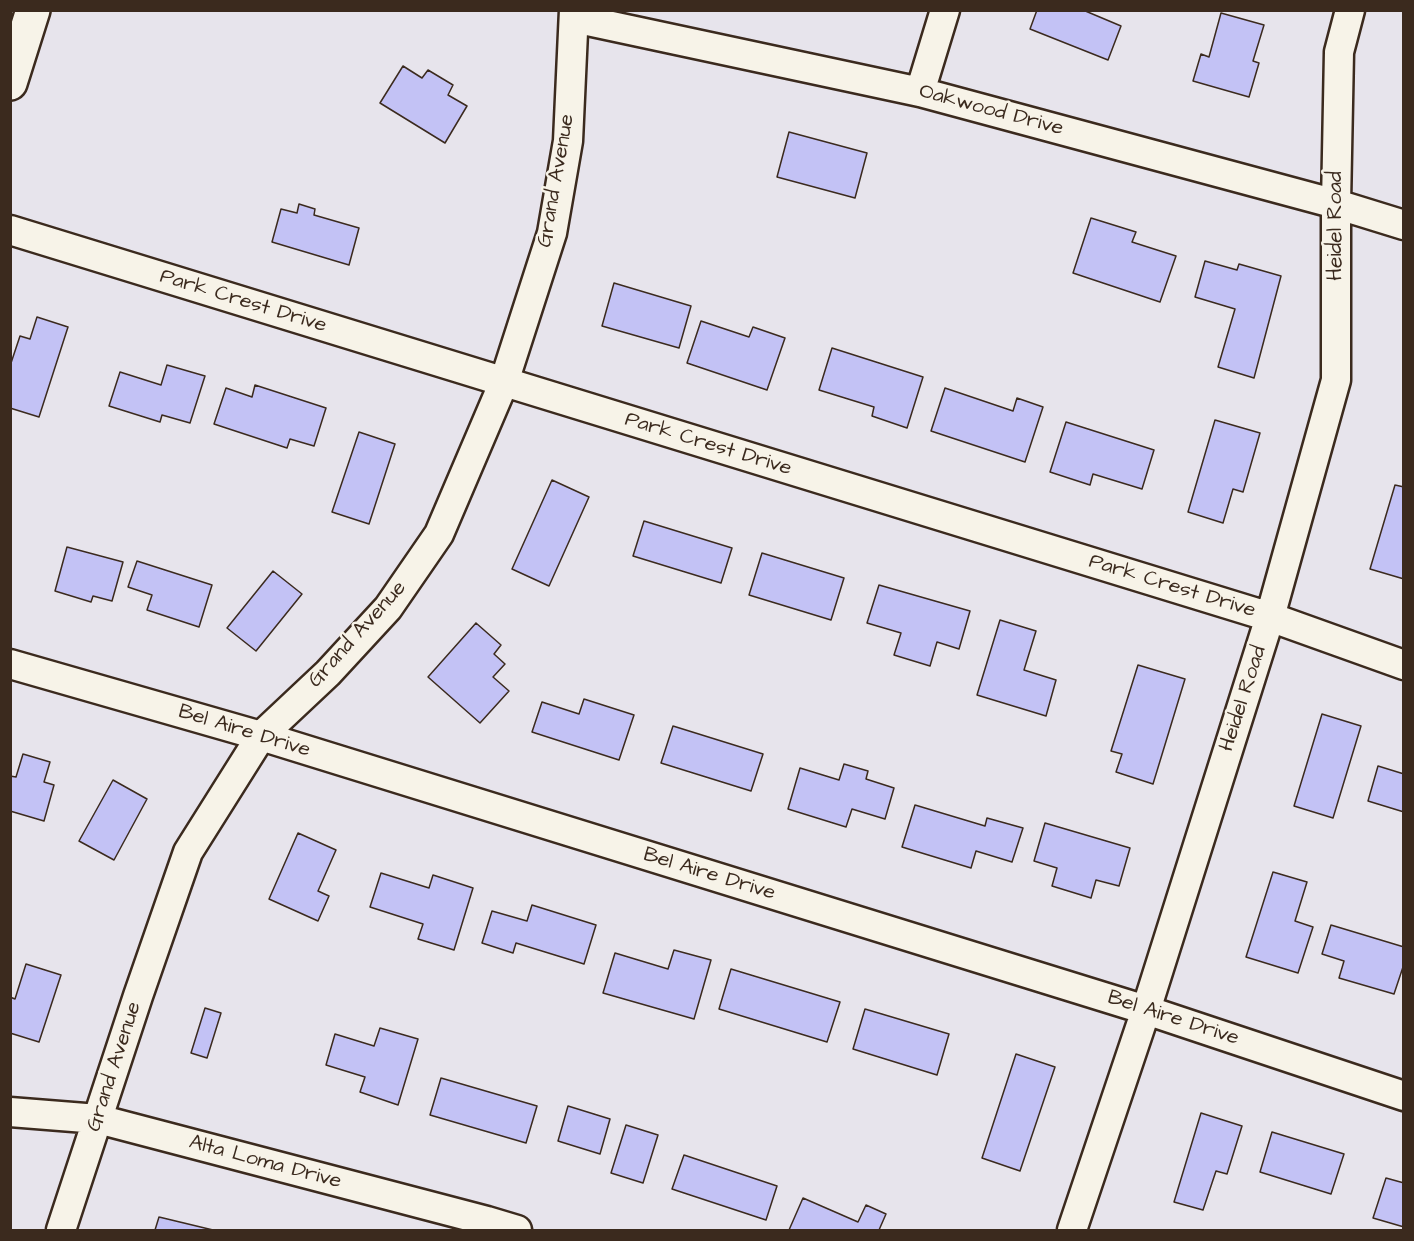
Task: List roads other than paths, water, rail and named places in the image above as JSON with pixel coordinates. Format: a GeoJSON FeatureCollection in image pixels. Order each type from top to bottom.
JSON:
{"type":"FeatureCollection","features":[{"type":"Feature","properties":{"kind":"street"},"geometry":{"type":"LineString","coordinates":[[10,83],[33,10]]}},
{"type":"Feature","properties":{"kind":"street"},"geometry":{"type":"LineString","coordinates":[[920,92],[945,10]]}},
{"type":"Feature","properties":{"kind":"street","name":"Heidel Road"},"geometry":{"type":"LineString","coordinates":[[1072,1230],[1146,1010],[1270,617],[1336,380],[1339,52],[1350,10]]}},
{"type":"Feature","properties":{"kind":"street","name":"Oakwood Drive"},"geometry":{"type":"LineString","coordinates":[[574,14],[920,92],[1336,204],[1404,225]]}},
{"type":"Feature","properties":{"kind":"street","name":"Grand Avenue"},"geometry":{"type":"LineString","coordinates":[[61,1230],[188,852],[261,736],[328,674],[388,608],[439,534],[504,382],[552,233],[568,141],[574,14]]}},
{"type":"Feature","properties":{"kind":"street","name":"Park Crest Drive"},"geometry":{"type":"LineString","coordinates":[[10,230],[1270,617],[1404,664]]}},
{"type":"Feature","properties":{"kind":"street","name":"Bel Aire Drive"},"geometry":{"type":"LineString","coordinates":[[10,664],[261,736],[1146,1010],[1404,1096]]}},
{"type":"Feature","properties":{"kind":"street","name":"Alta Loma Drive"},"geometry":{"type":"LineString","coordinates":[[10,1112],[98,1119],[486,1226],[517,1230]]}}]}
